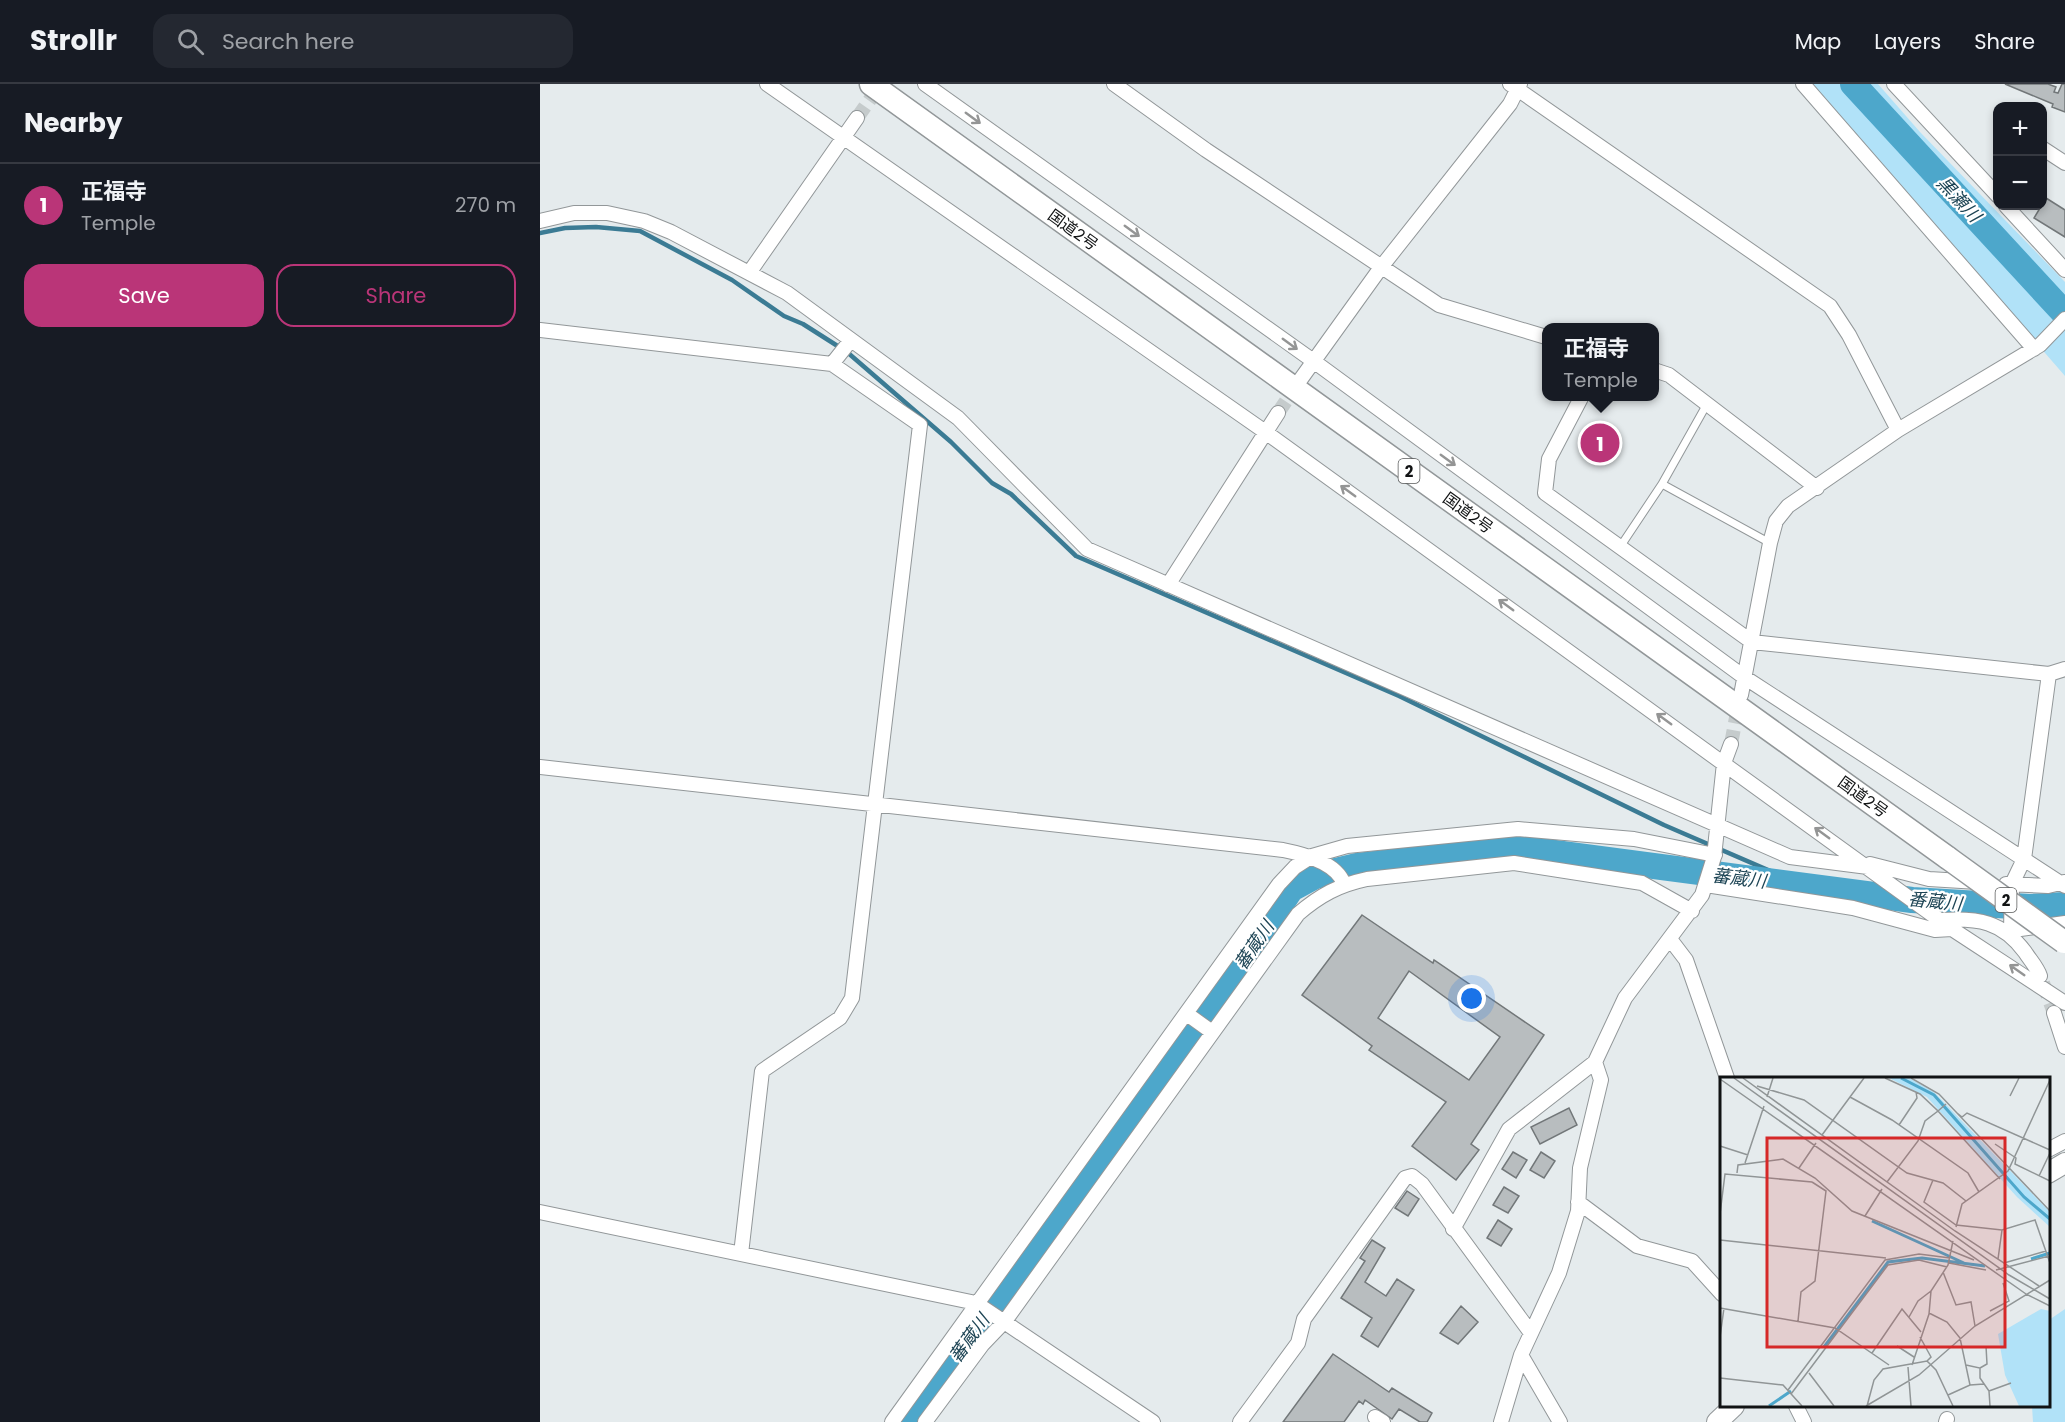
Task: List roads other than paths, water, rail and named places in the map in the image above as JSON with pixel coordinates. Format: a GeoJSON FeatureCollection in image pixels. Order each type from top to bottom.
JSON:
{"type":"FeatureCollection","features":[{"type":"Feature","properties":{"kind":"highway","name":"国道2号"},"geometry":{"type":"LineString","coordinates":[[871,84],[1948,858],[2065,936]]}},
{"type":"Feature","properties":{"kind":"main road"},"geometry":{"type":"LineString","coordinates":[[1717,1422],[1733,1407]]}},
{"type":"Feature","properties":{"kind":"street"},"geometry":{"type":"LineString","coordinates":[[767,84],[1264,431],[1947,925],[2065,1004]]}},
{"type":"Feature","properties":{"kind":"street"},"geometry":{"type":"LineString","coordinates":[[925,84],[1312,360],[1744,677],[2064,883]]}},
{"type":"Feature","properties":{"kind":"street"},"geometry":{"type":"LineString","coordinates":[[1114,84],[1206,150],[1439,305],[1542,336]]}},
{"type":"Feature","properties":{"kind":"street"},"geometry":{"type":"LineString","coordinates":[[1803,84],[2037,347]]}},
{"type":"Feature","properties":{"kind":"street"},"geometry":{"type":"LineString","coordinates":[[1893,84],[1993,191]]}},
{"type":"Feature","properties":{"kind":"street"},"geometry":{"type":"LineString","coordinates":[[1299,383],[1312,360],[1516,86],[1830,306],[1849,335],[1898,430]]}},
{"type":"Feature","properties":{"kind":"street"},"geometry":{"type":"LineString","coordinates":[[749,273],[857,118]]}},
{"type":"Feature","properties":{"kind":"street"},"geometry":{"type":"LineString","coordinates":[[2047,151],[2065,163]]}},
{"type":"Feature","properties":{"kind":"street"},"geometry":{"type":"LineString","coordinates":[[2010,210],[2065,270]]}},
{"type":"Feature","properties":{"kind":"street"},"geometry":{"type":"LineString","coordinates":[[540,221],[574,213],[607,213],[644,221],[749,273],[787,293],[958,418],[1087,549],[1790,857],[1866,865],[1929,879],[2012,885],[2048,886],[2064,883]]}},
{"type":"Feature","properties":{"kind":"street"},"geometry":{"type":"LineString","coordinates":[[1741,695],[1770,543],[1776,521],[1788,506],[1898,430],[2037,347],[2065,319]]}},
{"type":"Feature","properties":{"kind":"street"},"geometry":{"type":"LineString","coordinates":[[540,330],[832,364],[920,426],[852,999],[840,1018],[762,1071],[741,1254]]}},
{"type":"Feature","properties":{"kind":"street"},"geometry":{"type":"LineString","coordinates":[[832,364],[851,340]]}},
{"type":"Feature","properties":{"kind":"street"},"geometry":{"type":"LineString","coordinates":[[1659,372],[1669,375],[1817,488]]}},
{"type":"Feature","properties":{"kind":"street"},"geometry":{"type":"LineString","coordinates":[[1579,401],[1549,459],[1545,493],[1752,642],[2049,674],[2065,669]]}},
{"type":"Feature","properties":{"kind":"street"},"geometry":{"type":"LineString","coordinates":[[1168,585],[1264,431],[1278,413]]}},
{"type":"Feature","properties":{"kind":"street"},"geometry":{"type":"LineString","coordinates":[[2040,976],[2010,930],[2012,885],[2024,859],[2049,674]]}},
{"type":"Feature","properties":{"kind":"street"},"geometry":{"type":"LineString","coordinates":[[1453,1228],[1514,1123],[1595,1062],[1625,998],[1639,976],[1692,911],[1707,883],[1715,855],[1724,763],[1731,744]]}},
{"type":"Feature","properties":{"kind":"street"},"geometry":{"type":"LineString","coordinates":[[540,767],[1283,850],[1312,856],[1343,881]]}},
{"type":"Feature","properties":{"kind":"street"},"geometry":{"type":"LineString","coordinates":[[892,1422],[976,1303],[1188,1015],[1279,884],[1295,867],[1312,856],[1347,846],[1518,829],[1634,839],[1715,855]]}},
{"type":"Feature","properties":{"kind":"street"},"geometry":{"type":"LineString","coordinates":[[925,1422],[1003,1320],[1298,914],[1318,896],[1343,881],[1514,863],[1642,883],[1692,911]]}},
{"type":"Feature","properties":{"kind":"street"},"geometry":{"type":"LineString","coordinates":[[1707,883],[1853,908],[1935,930],[1965,919],[1987,922],[2010,930],[2065,936]]}},
{"type":"Feature","properties":{"kind":"street"},"geometry":{"type":"LineString","coordinates":[[1670,939],[1686,960],[1727,1077]]}},
{"type":"Feature","properties":{"kind":"street"},"geometry":{"type":"LineString","coordinates":[[2054,1013],[2065,1047]]}},
{"type":"Feature","properties":{"kind":"street"},"geometry":{"type":"LineString","coordinates":[[1188,1015],[1211,1031]]}},
{"type":"Feature","properties":{"kind":"street"},"geometry":{"type":"LineString","coordinates":[[1501,1422],[1521,1355],[1559,1273],[1578,1211],[1580,1168],[1601,1080],[1595,1062]]}},
{"type":"Feature","properties":{"kind":"street"},"geometry":{"type":"LineString","coordinates":[[2053,1162],[2065,1141]]}},
{"type":"Feature","properties":{"kind":"street"},"geometry":{"type":"LineString","coordinates":[[1240,1422],[1298,1343],[1304,1319],[1405,1178],[1417,1179],[1531,1333]]}},
{"type":"Feature","properties":{"kind":"street"},"geometry":{"type":"LineString","coordinates":[[1578,1202],[1637,1246],[1692,1261],[1720,1292]]}},
{"type":"Feature","properties":{"kind":"street"},"geometry":{"type":"LineString","coordinates":[[540,1212],[976,1303],[1154,1422]]}},
{"type":"Feature","properties":{"kind":"street"},"geometry":{"type":"LineString","coordinates":[[1521,1355],[1560,1422]]}},
{"type":"Feature","properties":{"kind":"street"},"geometry":{"type":"LineString","coordinates":[[1796,1407],[1804,1422]]}},
{"type":"Feature","properties":{"kind":"lane"},"geometry":{"type":"LineString","coordinates":[[1620,548],[1662,484],[1707,404]]}},
{"type":"Feature","properties":{"kind":"lane"},"geometry":{"type":"LineString","coordinates":[[1662,484],[1770,543]]}},
{"type":"Feature","properties":{"kind":"waterway","name":"黒瀬川"},"geometry":{"type":"LineString","coordinates":[[1853,84],[2065,314]]}},
{"type":"Feature","properties":{"kind":"waterway"},"geometry":{"type":"LineString","coordinates":[[540,233],[565,228],[596,227],[640,231],[732,280],[784,316],[803,324],[847,352],[951,442],[992,483],[1011,494],[1076,556],[1399,696],[1664,825],[1805,886]]}},
{"type":"Feature","properties":{"kind":"waterway","name":"蕃蔵川"},"geometry":{"type":"LineString","coordinates":[[908,1422],[1236,972],[1291,889],[1315,876],[1357,866],[1505,849],[1532,850],[1912,900],[2030,907],[2065,905]]}},
{"type":"Feature","properties":{"kind":"tunnel"},"geometry":{"type":"LineString","coordinates":[[857,118],[881,84]]}},
{"type":"Feature","properties":{"kind":"tunnel"},"geometry":{"type":"LineString","coordinates":[[1278,413],[1298,383]]}},
{"type":"Feature","properties":{"kind":"tunnel"},"geometry":{"type":"LineString","coordinates":[[1731,744],[1739,702]]}},
{"type":"Feature","properties":{"kind":"tunnel"},"geometry":{"type":"LineString","coordinates":[[2043,983],[2054,1013]]}},
{"type":"Feature","properties":{"kind":"place","name":"正福寺"},"geometry":{"type":"Point","coordinates":[1600,443]}},
{"type":"Feature","properties":{"kind":"water label","name":"番蔵川"},"geometry":{"type":"Point","coordinates":[1935,901]}}]}
